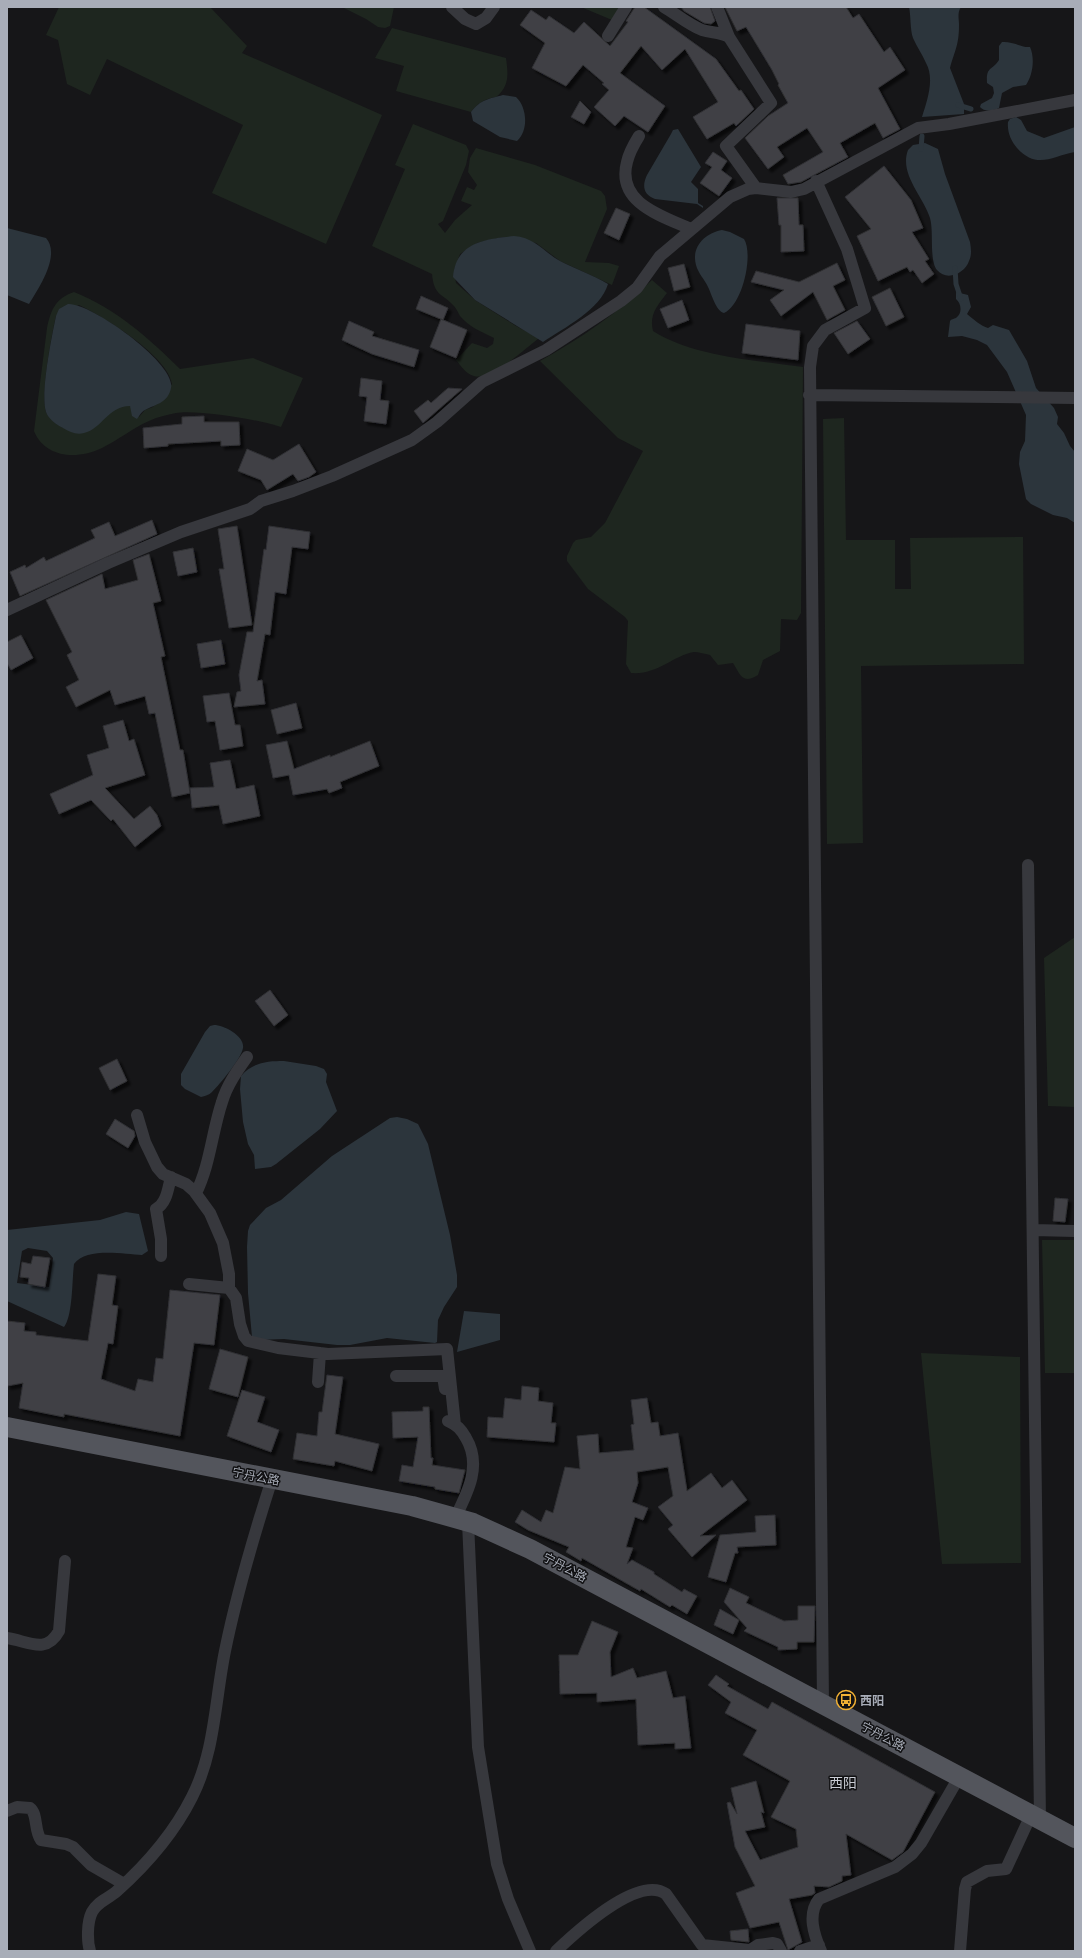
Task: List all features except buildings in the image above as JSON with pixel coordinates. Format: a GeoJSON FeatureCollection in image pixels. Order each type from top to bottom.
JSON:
{"type":"FeatureCollection","features":[{"type":"Feature","properties":{"kind":"main road","name":"宁丹公路"},"geometry":{"type":"LineString","coordinates":[[7,1427],[412,1506],[462,1520],[530,1549],[1075,1838]]}},
{"type":"Feature","properties":{"kind":"street"},"geometry":{"type":"LineString","coordinates":[[452,7],[465,19],[476,24],[486,18],[494,7]]}},
{"type":"Feature","properties":{"kind":"street"},"geometry":{"type":"LineString","coordinates":[[608,36],[626,7]]}},
{"type":"Feature","properties":{"kind":"street"},"geometry":{"type":"LineString","coordinates":[[664,7],[700,29],[710,32],[720,32],[729,37]]}},
{"type":"Feature","properties":{"kind":"street"},"geometry":{"type":"LineString","coordinates":[[717,7],[729,37],[771,103],[726,146],[756,188]]}},
{"type":"Feature","properties":{"kind":"street"},"geometry":{"type":"LineString","coordinates":[[7,610],[174,535],[250,509],[261,500],[293,491],[332,476],[412,440],[437,422],[482,382],[546,350],[621,301],[637,288],[660,256],[730,197],[748,189],[756,188],[791,192],[804,188],[918,128],[949,124],[1075,100]]}},
{"type":"Feature","properties":{"kind":"street"},"geometry":{"type":"LineString","coordinates":[[639,136],[627,162],[626,180],[629,189],[642,206],[691,229]]}},
{"type":"Feature","properties":{"kind":"street"},"geometry":{"type":"LineString","coordinates":[[816,181],[847,249],[865,308],[825,330],[813,346],[810,367],[809,395],[823,1704]]}},
{"type":"Feature","properties":{"kind":"street"},"geometry":{"type":"LineString","coordinates":[[809,395],[1075,398]]}},
{"type":"Feature","properties":{"kind":"street"},"geometry":{"type":"LineString","coordinates":[[960,1951],[967,1882],[987,1871],[1006,1869],[1036,1817],[1033,1230],[1028,865]]}},
{"type":"Feature","properties":{"kind":"street"},"geometry":{"type":"LineString","coordinates":[[196,1193],[204,1173],[222,1101],[233,1076],[247,1057]]}},
{"type":"Feature","properties":{"kind":"street"},"geometry":{"type":"LineString","coordinates":[[137,1115],[145,1142],[152,1157],[163,1174],[186,1184],[196,1193],[210,1213],[223,1243],[229,1274],[229,1288],[236,1298],[242,1330],[248,1341],[261,1345],[320,1353],[345,1354],[447,1349],[455,1424]]}},
{"type":"Feature","properties":{"kind":"street"},"geometry":{"type":"LineString","coordinates":[[161,1256],[161,1239],[156,1209],[163,1204],[171,1177]]}},
{"type":"Feature","properties":{"kind":"street"},"geometry":{"type":"LineString","coordinates":[[1033,1230],[1075,1231]]}},
{"type":"Feature","properties":{"kind":"street"},"geometry":{"type":"LineString","coordinates":[[189,1284],[229,1288]]}},
{"type":"Feature","properties":{"kind":"street"},"geometry":{"type":"LineString","coordinates":[[318,1382],[320,1353]]}},
{"type":"Feature","properties":{"kind":"street"},"geometry":{"type":"LineString","coordinates":[[396,1376],[444,1376],[448,1421],[455,1424],[463,1432],[469,1443],[474,1466],[466,1495],[462,1520],[478,1748],[497,1864],[508,1899],[530,1951]]}},
{"type":"Feature","properties":{"kind":"street"},"geometry":{"type":"LineString","coordinates":[[90,1951],[88,1930],[91,1913],[98,1904],[116,1892],[166,1839],[192,1798],[201,1778],[208,1754],[225,1652],[236,1599],[247,1557],[272,1479]]}},
{"type":"Feature","properties":{"kind":"street"},"geometry":{"type":"LineString","coordinates":[[7,1638],[40,1646],[49,1643],[55,1638],[59,1631],[65,1561]]}},
{"type":"Feature","properties":{"kind":"street"},"geometry":{"type":"LineString","coordinates":[[800,1951],[820,1948],[813,1924],[813,1911],[815,1904],[819,1899],[895,1867],[912,1854],[921,1843],[959,1777]]}},
{"type":"Feature","properties":{"kind":"street"},"geometry":{"type":"LineString","coordinates":[[7,1811],[17,1808],[30,1808],[34,1814],[37,1836],[41,1840],[66,1844],[73,1847],[91,1865],[124,1884]]}},
{"type":"Feature","properties":{"kind":"street"},"geometry":{"type":"LineString","coordinates":[[556,1951],[576,1931],[615,1904],[642,1891],[653,1889],[661,1890],[666,1894],[702,1945],[706,1947],[716,1946],[750,1950],[758,1944],[774,1943],[777,1944],[781,1951]]}},
{"type":"Feature","properties":{"kind":"shaded area"},"geometry":{"type":"Polygon","coordinates":[[[59,7],[210,7],[247,46],[242,53],[382,115],[326,244],[212,193],[243,125],[107,59],[90,95],[67,84],[58,40],[46,35],[59,7]]]}},
{"type":"Feature","properties":{"kind":"shaded area"},"geometry":{"type":"Polygon","coordinates":[[[342,7],[394,7],[390,26],[385,28],[378,27],[342,7]]]}},
{"type":"Feature","properties":{"kind":"shaded area"},"geometry":{"type":"Polygon","coordinates":[[[581,7],[620,7],[612,20],[581,7]]]}},
{"type":"Feature","properties":{"kind":"shaded area"},"geometry":{"type":"Polygon","coordinates":[[[909,7],[961,7],[959,13],[959,32],[950,68],[964,104],[964,114],[922,117],[929,90],[930,76],[929,69],[913,38],[909,7]]]}},
{"type":"Feature","properties":{"kind":"shaded area"},"geometry":{"type":"Polygon","coordinates":[[[392,28],[506,58],[507,79],[504,88],[496,97],[482,102],[471,112],[396,91],[404,66],[375,58],[392,28]]]}},
{"type":"Feature","properties":{"kind":"shaded area"},"geometry":{"type":"Polygon","coordinates":[[[1002,42],[1010,42],[1030,47],[1033,61],[1032,71],[1026,85],[1013,87],[1002,93],[999,108],[991,110],[982,109],[980,107],[981,104],[992,98],[994,93],[993,87],[987,83],[987,74],[999,60],[999,46],[1002,42]]]}},
{"type":"Feature","properties":{"kind":"shaded area"},"geometry":{"type":"Polygon","coordinates":[[[503,95],[516,97],[520,101],[524,112],[525,125],[521,136],[517,141],[500,137],[473,121],[471,112],[478,104],[503,95]]]}},
{"type":"Feature","properties":{"kind":"shaded area"},"geometry":{"type":"Polygon","coordinates":[[[1016,117],[1021,120],[1027,131],[1044,138],[1075,127],[1075,152],[1045,160],[1038,160],[1024,155],[1017,148],[1009,133],[1008,122],[1010,119],[1016,117]]]}},
{"type":"Feature","properties":{"kind":"shaded area"},"geometry":{"type":"Polygon","coordinates":[[[413,124],[466,145],[469,151],[466,165],[443,221],[438,224],[445,233],[455,220],[472,205],[461,201],[467,187],[474,190],[477,185],[468,172],[470,158],[476,148],[535,165],[601,191],[605,196],[607,209],[585,262],[609,263],[619,266],[612,285],[560,261],[536,243],[503,237],[477,243],[460,254],[454,270],[456,283],[475,300],[516,326],[539,338],[508,363],[490,374],[474,376],[469,374],[456,360],[472,343],[487,348],[493,344],[494,338],[476,329],[460,316],[456,308],[437,290],[432,274],[372,246],[405,169],[395,165],[413,124]]]}},
{"type":"Feature","properties":{"kind":"shaded area"},"geometry":{"type":"Polygon","coordinates":[[[678,129],[701,167],[691,182],[698,189],[698,203],[703,206],[703,208],[697,204],[655,199],[648,195],[644,186],[647,175],[673,130],[678,129]]]}},
{"type":"Feature","properties":{"kind":"shaded area"},"geometry":{"type":"Polygon","coordinates":[[[925,143],[938,149],[945,174],[970,242],[971,254],[967,265],[960,272],[950,276],[941,274],[935,266],[932,253],[932,230],[930,218],[913,185],[907,168],[906,159],[908,150],[913,145],[925,143]]]}},
{"type":"Feature","properties":{"kind":"shaded area"},"geometry":{"type":"Polygon","coordinates":[[[7,228],[46,238],[50,245],[50,262],[47,271],[43,281],[29,304],[7,295],[7,228]]]}},
{"type":"Feature","properties":{"kind":"shaded area"},"geometry":{"type":"Polygon","coordinates":[[[722,230],[744,239],[747,246],[748,256],[747,268],[741,291],[736,301],[724,313],[721,312],[716,306],[707,284],[697,268],[695,258],[701,242],[710,234],[722,230]]]}},
{"type":"Feature","properties":{"kind":"shaded area"},"geometry":{"type":"Polygon","coordinates":[[[514,236],[533,242],[560,261],[608,284],[598,302],[590,310],[543,342],[475,300],[453,277],[455,265],[466,249],[483,241],[514,236]]]}},
{"type":"Feature","properties":{"kind":"shaded area"},"geometry":{"type":"Polygon","coordinates":[[[652,280],[667,293],[653,315],[653,331],[669,340],[706,352],[803,367],[801,613],[797,620],[781,619],[780,651],[763,660],[758,675],[753,678],[748,679],[742,677],[733,663],[718,665],[710,655],[696,652],[686,654],[649,671],[631,673],[626,664],[628,621],[625,617],[588,589],[567,561],[567,556],[576,540],[591,537],[605,523],[643,451],[618,438],[540,361],[570,344],[613,314],[652,280]]]}},
{"type":"Feature","properties":{"kind":"shaded area"},"geometry":{"type":"Polygon","coordinates":[[[74,292],[104,306],[144,335],[180,369],[253,358],[303,378],[281,427],[259,421],[228,416],[185,412],[159,417],[152,420],[137,427],[108,445],[92,452],[72,455],[63,454],[46,447],[39,440],[34,431],[47,328],[50,315],[55,305],[68,294],[74,292]],[[79,305],[56,316],[47,366],[44,395],[47,414],[54,422],[63,428],[122,406],[130,406],[139,417],[145,410],[153,407],[172,384],[168,373],[147,350],[133,338],[104,318],[79,305]]]}},
{"type":"Feature","properties":{"kind":"shaded area"},"geometry":{"type":"Polygon","coordinates":[[[956,292],[968,295],[971,307],[967,314],[977,322],[988,328],[993,325],[1009,330],[1027,361],[1036,388],[1054,408],[1058,417],[1057,424],[1075,452],[1075,523],[1067,518],[1053,515],[1031,504],[1026,499],[1019,464],[1020,452],[1025,441],[1026,415],[1007,372],[987,345],[977,340],[962,336],[948,337],[950,321],[956,318],[960,313],[960,305],[956,299],[956,292]]]}},
{"type":"Feature","properties":{"kind":"shaded area"},"geometry":{"type":"Polygon","coordinates":[[[68,304],[79,306],[112,323],[147,350],[161,364],[169,377],[171,388],[167,397],[144,411],[137,419],[132,416],[130,406],[122,407],[111,413],[90,431],[81,434],[68,431],[51,419],[46,412],[44,392],[47,364],[56,316],[59,309],[68,304]]]}},
{"type":"Feature","properties":{"kind":"shaded area"},"geometry":{"type":"Polygon","coordinates":[[[844,418],[846,540],[895,540],[895,589],[911,589],[910,538],[1023,537],[1024,664],[861,666],[863,843],[827,844],[823,419],[844,418]]]}},
{"type":"Feature","properties":{"kind":"shaded area"},"geometry":{"type":"Polygon","coordinates":[[[1075,937],[1075,1107],[1048,1106],[1044,958],[1075,937]]]}},
{"type":"Feature","properties":{"kind":"shaded area"},"geometry":{"type":"Polygon","coordinates":[[[214,1025],[228,1029],[237,1035],[241,1039],[243,1048],[234,1065],[220,1083],[211,1093],[201,1097],[185,1089],[181,1085],[181,1074],[205,1032],[210,1026],[214,1025]]]}},
{"type":"Feature","properties":{"kind":"shaded area"},"geometry":{"type":"Polygon","coordinates":[[[284,1061],[316,1066],[324,1069],[327,1074],[326,1082],[337,1111],[320,1129],[276,1164],[271,1167],[255,1169],[254,1155],[248,1144],[243,1122],[240,1089],[241,1076],[246,1071],[261,1063],[284,1061]]]}},
{"type":"Feature","properties":{"kind":"shaded area"},"geometry":{"type":"Polygon","coordinates":[[[397,1117],[407,1119],[418,1124],[428,1144],[450,1235],[457,1275],[457,1287],[444,1307],[438,1320],[437,1342],[387,1338],[350,1345],[337,1345],[284,1339],[257,1340],[252,1337],[248,1293],[247,1247],[250,1225],[266,1208],[281,1200],[332,1156],[390,1118],[397,1117]]]}},
{"type":"Feature","properties":{"kind":"shaded area"},"geometry":{"type":"Polygon","coordinates":[[[126,1212],[139,1214],[148,1251],[142,1255],[96,1253],[87,1255],[74,1264],[71,1306],[67,1322],[64,1327],[7,1301],[7,1230],[100,1220],[126,1212]],[[28,1248],[22,1251],[17,1283],[49,1287],[53,1258],[47,1251],[28,1248]]]}},
{"type":"Feature","properties":{"kind":"shaded area"},"geometry":{"type":"Polygon","coordinates":[[[1042,1240],[1075,1240],[1075,1373],[1045,1373],[1042,1240]]]}},
{"type":"Feature","properties":{"kind":"shaded area"},"geometry":{"type":"Polygon","coordinates":[[[464,1311],[500,1314],[500,1340],[457,1352],[464,1311]]]}},
{"type":"Feature","properties":{"kind":"shaded area"},"geometry":{"type":"Polygon","coordinates":[[[921,1353],[1020,1357],[1021,1563],[942,1564],[921,1353]]]}},
{"type":"Feature","properties":{"kind":"waterway"},"geometry":{"type":"LineString","coordinates":[[958,105],[971,109]]}},
{"type":"Feature","properties":{"kind":"waterway"},"geometry":{"type":"LineString","coordinates":[[921,149],[922,136]]}},
{"type":"Feature","properties":{"kind":"waterway"},"geometry":{"type":"LineString","coordinates":[[955,268],[956,284],[961,299]]}},
{"type":"Feature","properties":{"kind":"place","name":"西阳"},"geometry":{"type":"Point","coordinates":[846,1700]}},
{"type":"Feature","properties":{"kind":"district","name":"西阳"},"geometry":{"type":"Point","coordinates":[843,1782]}}]}
